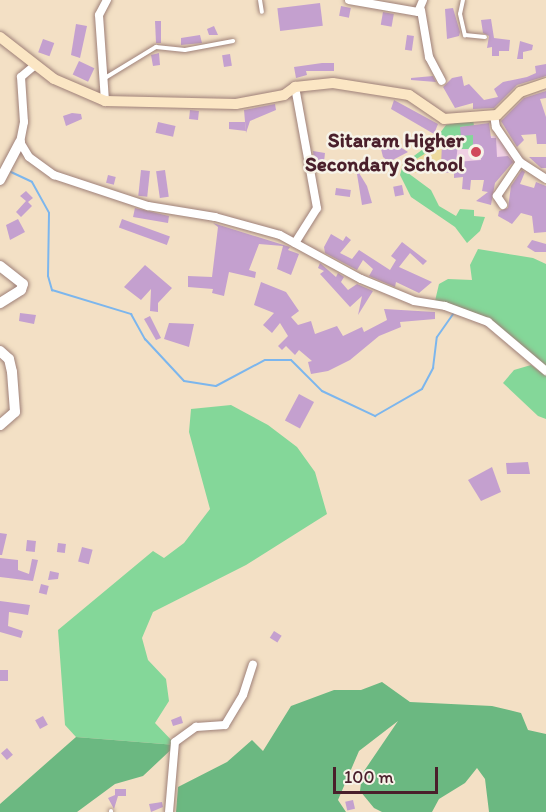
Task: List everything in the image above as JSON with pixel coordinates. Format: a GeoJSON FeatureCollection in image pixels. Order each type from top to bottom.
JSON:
{"type":"FeatureCollection","features":[{"type":"Feature","properties":{"kind":"main road"},"geometry":{"type":"LineString","coordinates":[[0,37],[34,66],[105,101],[236,104],[284,94],[295,87],[333,83],[410,95],[444,119],[494,115],[508,108],[520,92],[546,83]]}},
{"type":"Feature","properties":{"kind":"street"},"geometry":{"type":"LineString","coordinates":[[99,0],[107,0],[99,15],[105,101]]}},
{"type":"Feature","properties":{"kind":"street"},"geometry":{"type":"LineString","coordinates":[[349,0],[421,10]]}},
{"type":"Feature","properties":{"kind":"street"},"geometry":{"type":"LineString","coordinates":[[423,0],[421,10],[429,57],[442,81]]}},
{"type":"Feature","properties":{"kind":"street"},"geometry":{"type":"LineString","coordinates":[[0,180],[20,142],[24,122],[21,77],[34,66]]}},
{"type":"Feature","properties":{"kind":"street"},"geometry":{"type":"LineString","coordinates":[[295,87],[317,208],[295,243]]}},
{"type":"Feature","properties":{"kind":"street"},"geometry":{"type":"LineString","coordinates":[[494,115],[496,127],[520,162],[546,179]]}},
{"type":"Feature","properties":{"kind":"street"},"geometry":{"type":"LineString","coordinates":[[20,142],[39,165],[74,183],[148,206],[244,224],[295,243],[362,279],[414,301],[445,306],[488,322],[546,371]]}},
{"type":"Feature","properties":{"kind":"street"},"geometry":{"type":"LineString","coordinates":[[503,206],[497,196],[520,162]]}},
{"type":"Feature","properties":{"kind":"street"},"geometry":{"type":"LineString","coordinates":[[0,266],[23,284],[21,290],[0,303]]}},
{"type":"Feature","properties":{"kind":"street"},"geometry":{"type":"LineString","coordinates":[[0,351],[11,365],[15,412],[0,425]]}},
{"type":"Feature","properties":{"kind":"street"},"geometry":{"type":"LineString","coordinates":[[169,812],[175,742],[196,728],[225,724],[243,695],[253,665]]}},
{"type":"Feature","properties":{"kind":"lane"},"geometry":{"type":"LineString","coordinates":[[260,0],[262,12]]}},
{"type":"Feature","properties":{"kind":"lane"},"geometry":{"type":"LineString","coordinates":[[463,0],[460,14],[465,35],[484,37]]}},
{"type":"Feature","properties":{"kind":"lane"},"geometry":{"type":"LineString","coordinates":[[104,79],[156,47],[186,50],[232,41]]}},
{"type":"Feature","properties":{"kind":"shaded area","name":"Sitaram Higher Secondary School"},"geometry":{"type":"Polygon","coordinates":[[[473,136],[496,136],[513,155],[514,164],[442,173],[442,143],[458,144],[473,136]]]}},
{"type":"Feature","properties":{"kind":"green space"},"geometry":{"type":"Polygon","coordinates":[[[473,119],[474,126],[460,127],[473,135],[473,149],[457,149],[457,144],[442,143],[407,167],[408,173],[431,190],[439,206],[456,216],[460,209],[474,210],[474,216],[485,217],[480,231],[467,243],[455,227],[411,197],[400,175],[403,164],[434,141],[446,125],[473,119]]]}},
{"type":"Feature","properties":{"kind":"green space"},"geometry":{"type":"Polygon","coordinates":[[[478,249],[533,258],[546,264],[546,367],[493,322],[435,301],[439,284],[448,279],[472,280],[470,265],[478,249]]]}},
{"type":"Feature","properties":{"kind":"green space"},"geometry":{"type":"Polygon","coordinates":[[[531,365],[546,376],[546,419],[538,416],[503,383],[514,370],[531,365]]]}},
{"type":"Feature","properties":{"kind":"green space"},"geometry":{"type":"Polygon","coordinates":[[[231,405],[268,425],[297,447],[315,472],[327,514],[246,565],[153,612],[142,638],[148,660],[166,679],[169,701],[155,723],[176,745],[76,737],[65,725],[58,630],[153,551],[164,558],[184,543],[210,509],[189,432],[191,409],[231,405]]]}},
{"type":"Feature","properties":{"kind":"green space"},"geometry":{"type":"Polygon","coordinates":[[[382,682],[410,702],[492,706],[521,713],[528,730],[546,734],[546,812],[489,812],[485,779],[477,768],[465,783],[439,799],[432,812],[382,812],[374,808],[360,791],[362,774],[398,721],[359,751],[338,800],[346,812],[176,812],[178,787],[227,762],[252,740],[263,751],[291,706],[334,690],[361,690],[382,682]]]}},
{"type":"Feature","properties":{"kind":"green space"},"geometry":{"type":"Polygon","coordinates":[[[76,737],[176,745],[143,776],[115,784],[77,812],[0,812],[0,804],[76,737]]]}},
{"type":"Feature","properties":{"kind":"sand"},"geometry":{"type":"Polygon","coordinates":[[[442,143],[442,173],[408,173],[410,163],[442,143]]]}},
{"type":"Feature","properties":{"kind":"building"},"geometry":{"type":"Polygon","coordinates":[[[320,3],[323,26],[280,31],[277,8],[320,3]]]}},
{"type":"Feature","properties":{"kind":"building"},"geometry":{"type":"Polygon","coordinates":[[[341,6],[351,8],[349,18],[339,16],[341,6]]]}},
{"type":"Feature","properties":{"kind":"building"},"geometry":{"type":"Polygon","coordinates":[[[453,8],[460,32],[459,36],[447,39],[445,9],[453,8]]]}},
{"type":"Feature","properties":{"kind":"building"},"geometry":{"type":"Polygon","coordinates":[[[383,12],[394,14],[392,27],[381,25],[383,12]]]}},
{"type":"Feature","properties":{"kind":"building"},"geometry":{"type":"Polygon","coordinates":[[[491,19],[494,38],[510,40],[509,51],[499,51],[499,56],[492,56],[492,47],[487,48],[489,36],[483,33],[481,20],[491,19]]]}},
{"type":"Feature","properties":{"kind":"building"},"geometry":{"type":"Polygon","coordinates":[[[155,21],[161,21],[161,43],[156,43],[155,21]]]}},
{"type":"Feature","properties":{"kind":"building"},"geometry":{"type":"Polygon","coordinates":[[[76,24],[87,26],[80,58],[71,55],[76,24]]]}},
{"type":"Feature","properties":{"kind":"building"},"geometry":{"type":"Polygon","coordinates":[[[214,26],[218,35],[209,35],[207,29],[214,26]]]}},
{"type":"Feature","properties":{"kind":"building"},"geometry":{"type":"Polygon","coordinates":[[[200,35],[202,43],[181,45],[181,38],[200,35]]]}},
{"type":"Feature","properties":{"kind":"building"},"geometry":{"type":"Polygon","coordinates":[[[407,35],[414,36],[412,51],[405,50],[407,35]]]}},
{"type":"Feature","properties":{"kind":"building"},"geometry":{"type":"Polygon","coordinates":[[[43,39],[54,43],[49,56],[38,52],[43,39]]]}},
{"type":"Feature","properties":{"kind":"building"},"geometry":{"type":"Polygon","coordinates":[[[520,41],[533,45],[532,50],[523,52],[523,59],[517,59],[520,41]]]}},
{"type":"Feature","properties":{"kind":"building"},"geometry":{"type":"Polygon","coordinates":[[[159,53],[160,65],[153,66],[151,55],[159,53]]]}},
{"type":"Feature","properties":{"kind":"building"},"geometry":{"type":"Polygon","coordinates":[[[230,54],[232,66],[224,67],[222,55],[230,54]]]}},
{"type":"Feature","properties":{"kind":"building"},"geometry":{"type":"Polygon","coordinates":[[[79,61],[94,68],[88,82],[73,75],[79,61]]]}},
{"type":"Feature","properties":{"kind":"building"},"geometry":{"type":"Polygon","coordinates":[[[334,63],[334,71],[306,71],[307,75],[296,78],[294,67],[334,63]]]}},
{"type":"Feature","properties":{"kind":"building"},"geometry":{"type":"Polygon","coordinates":[[[546,64],[546,76],[517,85],[494,108],[473,109],[473,103],[455,108],[443,87],[452,78],[462,76],[464,86],[469,84],[484,100],[498,97],[494,89],[503,82],[527,77],[536,73],[535,66],[546,64]]]}},
{"type":"Feature","properties":{"kind":"building"},"geometry":{"type":"Polygon","coordinates":[[[433,76],[436,82],[411,80],[411,78],[433,76]]]}},
{"type":"Feature","properties":{"kind":"building"},"geometry":{"type":"Polygon","coordinates":[[[546,91],[546,98],[540,99],[546,117],[546,144],[537,144],[536,134],[521,135],[524,140],[517,147],[501,121],[524,98],[546,91]]]}},
{"type":"Feature","properties":{"kind":"building"},"geometry":{"type":"Polygon","coordinates":[[[394,100],[438,124],[434,134],[391,109],[394,100]]]}},
{"type":"Feature","properties":{"kind":"building"},"geometry":{"type":"Polygon","coordinates":[[[275,104],[276,110],[250,121],[246,133],[244,110],[275,104]]]}},
{"type":"Feature","properties":{"kind":"building"},"geometry":{"type":"Polygon","coordinates":[[[190,110],[199,111],[198,120],[189,119],[190,110]]]}},
{"type":"Feature","properties":{"kind":"building"},"geometry":{"type":"Polygon","coordinates":[[[72,113],[81,114],[82,119],[66,126],[63,116],[72,113]]]}},
{"type":"Feature","properties":{"kind":"building"},"geometry":{"type":"Polygon","coordinates":[[[158,122],[176,126],[173,137],[156,133],[158,122]]]}},
{"type":"Feature","properties":{"kind":"building"},"geometry":{"type":"Polygon","coordinates":[[[229,122],[245,122],[246,131],[229,129],[229,122]]]}},
{"type":"Feature","properties":{"kind":"building"},"geometry":{"type":"Polygon","coordinates":[[[489,123],[491,138],[496,138],[497,157],[508,156],[513,162],[495,183],[491,205],[476,201],[488,192],[482,191],[484,180],[471,180],[470,190],[462,189],[463,177],[454,178],[454,172],[442,173],[441,166],[442,143],[458,144],[456,162],[481,160],[481,149],[473,149],[473,135],[461,136],[460,127],[489,123]]]}},
{"type":"Feature","properties":{"kind":"building"},"geometry":{"type":"Polygon","coordinates":[[[386,138],[408,152],[389,162],[383,157],[380,145],[386,138]]]}},
{"type":"Feature","properties":{"kind":"building"},"geometry":{"type":"Polygon","coordinates":[[[313,151],[325,153],[324,162],[314,160],[313,151]]]}},
{"type":"Feature","properties":{"kind":"building"},"geometry":{"type":"Polygon","coordinates":[[[529,157],[546,157],[546,168],[541,168],[529,157]]]}},
{"type":"Feature","properties":{"kind":"building"},"geometry":{"type":"Polygon","coordinates":[[[356,168],[367,186],[372,203],[362,205],[356,168]]]}},
{"type":"Feature","properties":{"kind":"building"},"geometry":{"type":"Polygon","coordinates":[[[141,170],[150,171],[147,197],[138,196],[141,170]]]}},
{"type":"Feature","properties":{"kind":"building"},"geometry":{"type":"Polygon","coordinates":[[[165,170],[169,197],[160,198],[156,171],[165,170]]]}},
{"type":"Feature","properties":{"kind":"building"},"geometry":{"type":"Polygon","coordinates":[[[522,170],[525,172],[520,184],[534,188],[536,182],[546,186],[546,232],[534,233],[532,216],[521,213],[512,224],[498,216],[499,211],[508,208],[511,186],[522,170]]]}},
{"type":"Feature","properties":{"kind":"building"},"geometry":{"type":"Polygon","coordinates":[[[108,175],[116,177],[114,185],[106,183],[108,175]]]}},
{"type":"Feature","properties":{"kind":"building"},"geometry":{"type":"Polygon","coordinates":[[[402,185],[404,195],[395,197],[393,187],[402,185]]]}},
{"type":"Feature","properties":{"kind":"building"},"geometry":{"type":"Polygon","coordinates":[[[336,188],[351,190],[350,197],[335,195],[336,188]]]}},
{"type":"Feature","properties":{"kind":"building"},"geometry":{"type":"Polygon","coordinates":[[[26,191],[33,198],[28,202],[32,206],[21,217],[16,212],[26,201],[20,196],[26,191]]]}},
{"type":"Feature","properties":{"kind":"building"},"geometry":{"type":"Polygon","coordinates":[[[135,208],[169,216],[168,223],[133,217],[135,208]]]}},
{"type":"Feature","properties":{"kind":"building"},"geometry":{"type":"Polygon","coordinates":[[[18,219],[25,232],[10,240],[6,225],[18,219]]]}},
{"type":"Feature","properties":{"kind":"building"},"geometry":{"type":"Polygon","coordinates":[[[122,219],[170,236],[167,245],[119,227],[122,219]]]}},
{"type":"Feature","properties":{"kind":"building"},"geometry":{"type":"Polygon","coordinates":[[[213,223],[290,247],[288,250],[299,254],[291,275],[277,269],[283,246],[259,244],[249,270],[256,272],[255,278],[229,272],[224,296],[212,293],[213,289],[188,287],[188,276],[212,277],[218,227],[213,223]]]}},
{"type":"Feature","properties":{"kind":"building"},"geometry":{"type":"Polygon","coordinates":[[[331,234],[343,241],[346,236],[351,240],[340,253],[352,259],[359,250],[390,270],[396,260],[391,256],[402,242],[427,261],[423,265],[410,253],[399,267],[432,282],[419,293],[396,282],[395,287],[369,276],[373,269],[363,260],[357,270],[325,253],[324,247],[331,234]]]}},
{"type":"Feature","properties":{"kind":"building"},"geometry":{"type":"Polygon","coordinates":[[[532,240],[546,244],[546,252],[535,252],[527,247],[532,240]]]}},
{"type":"Feature","properties":{"kind":"building"},"geometry":{"type":"Polygon","coordinates":[[[320,263],[336,277],[338,273],[344,277],[341,282],[348,290],[357,284],[373,291],[358,315],[362,296],[350,307],[320,274],[324,271],[318,268],[320,263]]]}},
{"type":"Feature","properties":{"kind":"building"},"geometry":{"type":"Polygon","coordinates":[[[145,265],[172,288],[158,303],[158,312],[150,311],[151,289],[141,300],[124,287],[145,265]]]}},
{"type":"Feature","properties":{"kind":"building"},"geometry":{"type":"Polygon","coordinates":[[[261,282],[286,292],[299,311],[291,317],[298,325],[311,321],[315,334],[337,326],[343,336],[362,327],[364,332],[387,320],[384,309],[435,312],[435,319],[400,322],[401,327],[379,336],[350,360],[328,371],[311,374],[308,362],[312,361],[299,350],[295,355],[286,346],[282,350],[278,346],[288,336],[280,323],[272,333],[263,325],[274,313],[254,305],[261,282]]]}},
{"type":"Feature","properties":{"kind":"building"},"geometry":{"type":"Polygon","coordinates":[[[20,313],[36,315],[34,324],[19,321],[20,313]]]}},
{"type":"Feature","properties":{"kind":"building"},"geometry":{"type":"Polygon","coordinates":[[[150,316],[161,338],[156,340],[144,319],[150,316]]]}},
{"type":"Feature","properties":{"kind":"building"},"geometry":{"type":"Polygon","coordinates":[[[169,323],[194,324],[189,347],[164,339],[169,323]]]}},
{"type":"Feature","properties":{"kind":"building"},"geometry":{"type":"Polygon","coordinates":[[[299,394],[314,402],[300,428],[285,420],[299,394]]]}},
{"type":"Feature","properties":{"kind":"building"},"geometry":{"type":"Polygon","coordinates":[[[528,462],[530,474],[507,474],[506,463],[528,462]]]}},
{"type":"Feature","properties":{"kind":"building"},"geometry":{"type":"Polygon","coordinates":[[[492,467],[501,492],[481,501],[468,480],[492,467]]]}},
{"type":"Feature","properties":{"kind":"building"},"geometry":{"type":"Polygon","coordinates":[[[0,533],[7,534],[2,555],[0,555],[0,533]]]}},
{"type":"Feature","properties":{"kind":"building"},"geometry":{"type":"Polygon","coordinates":[[[27,540],[36,541],[35,552],[26,551],[27,540]]]}},
{"type":"Feature","properties":{"kind":"building"},"geometry":{"type":"Polygon","coordinates":[[[58,543],[66,544],[65,553],[57,552],[58,543]]]}},
{"type":"Feature","properties":{"kind":"building"},"geometry":{"type":"Polygon","coordinates":[[[82,547],[93,550],[89,564],[78,561],[82,547]]]}},
{"type":"Feature","properties":{"kind":"building"},"geometry":{"type":"Polygon","coordinates":[[[0,558],[18,560],[18,570],[29,574],[32,559],[38,560],[33,581],[0,577],[0,558]]]}},
{"type":"Feature","properties":{"kind":"building"},"geometry":{"type":"Polygon","coordinates":[[[50,571],[59,573],[58,579],[48,580],[50,571]]]}},
{"type":"Feature","properties":{"kind":"building"},"geometry":{"type":"Polygon","coordinates":[[[41,584],[49,586],[47,595],[39,593],[41,584]]]}},
{"type":"Feature","properties":{"kind":"building"},"geometry":{"type":"Polygon","coordinates":[[[0,601],[30,605],[28,615],[9,612],[8,626],[23,631],[21,638],[0,632],[0,601]]]}},
{"type":"Feature","properties":{"kind":"building"},"geometry":{"type":"Polygon","coordinates":[[[274,631],[282,636],[277,643],[270,638],[274,631]]]}},
{"type":"Feature","properties":{"kind":"building"},"geometry":{"type":"Polygon","coordinates":[[[0,670],[8,670],[8,681],[0,681],[0,670]]]}},
{"type":"Feature","properties":{"kind":"building"},"geometry":{"type":"Polygon","coordinates":[[[43,716],[48,725],[40,729],[35,720],[43,716]]]}},
{"type":"Feature","properties":{"kind":"building"},"geometry":{"type":"Polygon","coordinates":[[[181,716],[183,723],[173,726],[171,720],[181,716]]]}},
{"type":"Feature","properties":{"kind":"building"},"geometry":{"type":"Polygon","coordinates":[[[7,748],[13,755],[7,760],[1,753],[7,748]]]}},
{"type":"Feature","properties":{"kind":"building"},"geometry":{"type":"Polygon","coordinates":[[[115,789],[126,789],[126,796],[118,796],[114,809],[108,798],[115,795],[115,789]]]}},
{"type":"Feature","properties":{"kind":"building"},"geometry":{"type":"Polygon","coordinates":[[[353,800],[355,809],[347,811],[345,802],[353,800]]]}},
{"type":"Feature","properties":{"kind":"building"},"geometry":{"type":"Polygon","coordinates":[[[162,802],[163,807],[151,812],[149,804],[162,802]]]}},
{"type":"Feature","properties":{"kind":"waterway"},"geometry":{"type":"LineString","coordinates":[[11,172],[32,182],[49,213],[48,276],[52,290],[131,314],[145,339],[184,381],[216,386],[265,360],[291,360],[322,391],[375,416],[422,389],[433,368],[437,337],[454,313]]}},
{"type":"Feature","properties":{"kind":"place","name":"Sitaram Higher Secondary School"},"geometry":{"type":"Point","coordinates":[476,152]}}]}
